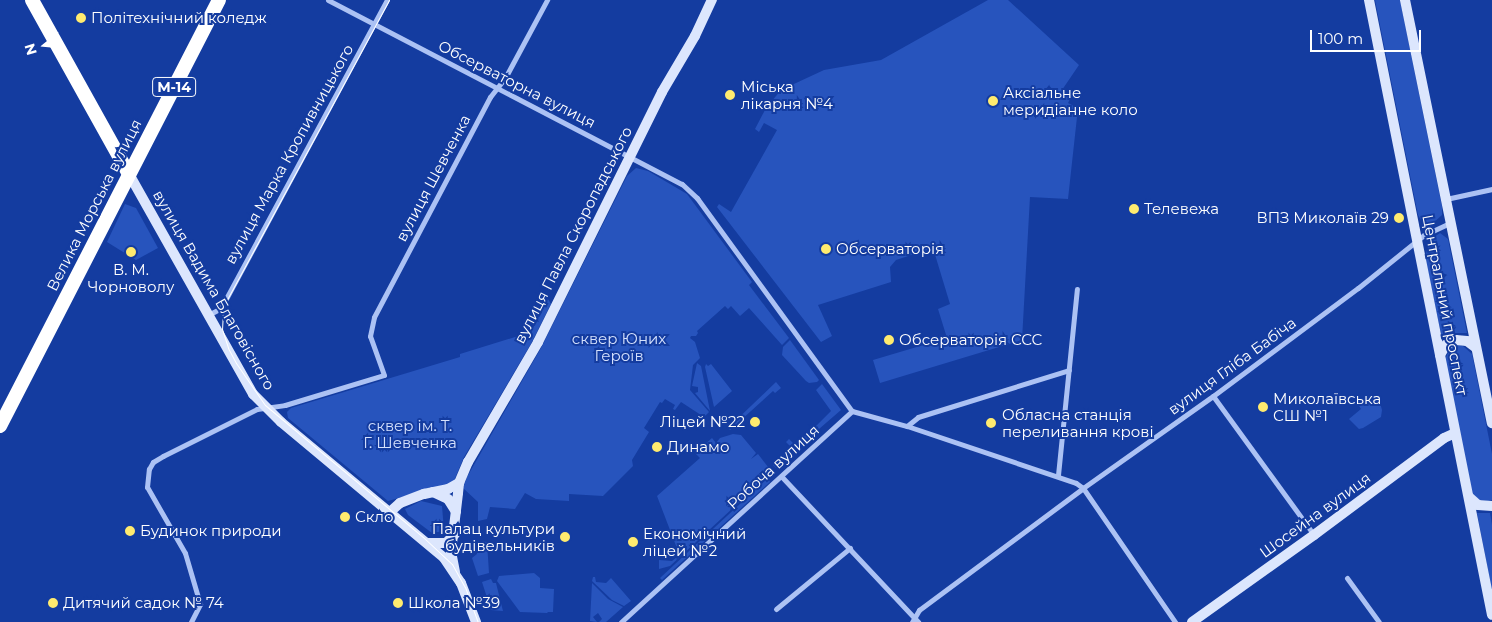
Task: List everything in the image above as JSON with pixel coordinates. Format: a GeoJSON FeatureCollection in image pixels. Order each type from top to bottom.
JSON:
{"type":"FeatureCollection","features":[{"type":"Feature","properties":{"kind":"highway","name":"вулиця Вадима Благовісного"},"geometry":{"type":"LineString","coordinates":[[32,0],[129,174]]}},
{"type":"Feature","properties":{"kind":"highway","name":"Велика Морська вулиця"},"geometry":{"type":"LineString","coordinates":[[0,426],[219,0]]}},
{"type":"Feature","properties":{"kind":"street","name":"Обсерваторна вулиця"},"geometry":{"type":"LineString","coordinates":[[328,0],[673,178],[689,190],[852,411]]}},
{"type":"Feature","properties":{"kind":"street","name":"вулиця Марка Кропивницького"},"geometry":{"type":"LineString","coordinates":[[208,315],[221,308],[387,0]]}},
{"type":"Feature","properties":{"kind":"street","name":"вулиця Шевченка"},"geometry":{"type":"LineString","coordinates":[[265,408],[285,405],[384,375],[370,336],[374,317],[496,87],[505,78],[547,0]]}},
{"type":"Feature","properties":{"kind":"street","name":"вулиця Павла Скоропадського"},"geometry":{"type":"LineString","coordinates":[[455,572],[452,552],[459,483],[468,462],[538,342],[662,92],[695,36],[712,0]]}},
{"type":"Feature","properties":{"kind":"street","name":"Центральний проспект"},"geometry":{"type":"LineString","coordinates":[[1369,0],[1492,615]]}},
{"type":"Feature","properties":{"kind":"street","name":"Центральний проспект"},"geometry":{"type":"LineString","coordinates":[[1405,0],[1475,347],[1489,399],[1492,423]]}},
{"type":"Feature","properties":{"kind":"street","name":"вулиця Вадима Благовісного"},"geometry":{"type":"LineString","coordinates":[[129,174],[243,378],[265,408],[444,558],[455,572],[476,622]]}},
{"type":"Feature","properties":{"kind":"street"},"geometry":{"type":"LineString","coordinates":[[1446,199],[1491,190]]}},
{"type":"Feature","properties":{"kind":"street","name":"вулиця Гліба Бабіча"},"geometry":{"type":"LineString","coordinates":[[915,621],[919,610],[1083,488],[1213,396],[1434,228],[1450,223]]}},
{"type":"Feature","properties":{"kind":"street"},"geometry":{"type":"LineString","coordinates":[[1058,476],[1077,289]]}},
{"type":"Feature","properties":{"kind":"street"},"geometry":{"type":"LineString","coordinates":[[1440,354],[1446,345],[1456,340],[1467,341],[1475,347]]}},
{"type":"Feature","properties":{"kind":"street"},"geometry":{"type":"LineString","coordinates":[[907,426],[918,417],[1069,370]]}},
{"type":"Feature","properties":{"kind":"street"},"geometry":{"type":"LineString","coordinates":[[1213,396],[1314,535]]}},
{"type":"Feature","properties":{"kind":"street"},"geometry":{"type":"LineString","coordinates":[[192,622],[200,604],[185,553],[147,487],[148,469],[152,462],[163,456],[248,413],[265,408]]}},
{"type":"Feature","properties":{"kind":"street"},"geometry":{"type":"LineString","coordinates":[[852,411],[907,426],[1058,476],[1083,488],[1175,622]]}},
{"type":"Feature","properties":{"kind":"street","name":"Робоча вулиця"},"geometry":{"type":"LineString","coordinates":[[621,622],[782,477],[852,411]]}},
{"type":"Feature","properties":{"kind":"street","name":"Шосейна вулиця"},"geometry":{"type":"LineString","coordinates":[[1192,622],[1314,535],[1444,438],[1455,434]]}},
{"type":"Feature","properties":{"kind":"street"},"geometry":{"type":"LineString","coordinates":[[782,477],[850,548],[915,621]]}},
{"type":"Feature","properties":{"kind":"street"},"geometry":{"type":"LineString","coordinates":[[390,512],[400,503],[448,489],[459,483]]}},
{"type":"Feature","properties":{"kind":"street"},"geometry":{"type":"LineString","coordinates":[[433,492],[448,499],[457,516]]}},
{"type":"Feature","properties":{"kind":"street"},"geometry":{"type":"LineString","coordinates":[[1468,496],[1478,505],[1492,506]]}},
{"type":"Feature","properties":{"kind":"street"},"geometry":{"type":"LineString","coordinates":[[427,543],[446,543],[455,534]]}},
{"type":"Feature","properties":{"kind":"street"},"geometry":{"type":"LineString","coordinates":[[776,609],[850,548]]}},
{"type":"Feature","properties":{"kind":"street"},"geometry":{"type":"LineString","coordinates":[[1347,578],[1379,622]]}},
{"type":"Feature","properties":{"kind":"green space"},"geometry":{"type":"Polygon","coordinates":[[[988,0],[1008,0],[1079,65],[1062,90],[1071,97],[1068,103],[1078,108],[1068,199],[1030,197],[1022,340],[880,383],[873,360],[947,338],[938,309],[950,304],[933,248],[896,260],[890,267],[891,282],[818,305],[832,336],[821,342],[717,207],[719,204],[731,212],[777,130],[764,123],[759,132],[755,129],[766,108],[781,90],[824,70],[881,60],[988,0]]]}},
{"type":"Feature","properties":{"kind":"green space"},"geometry":{"type":"Polygon","coordinates":[[[1375,0],[1400,0],[1442,206],[1442,215],[1432,224],[1423,223],[1418,215],[1375,0]]]}},
{"type":"Feature","properties":{"kind":"green space","name":"сквер Юних Героїв"},"geometry":{"type":"Polygon","coordinates":[[[636,168],[648,171],[687,194],[752,282],[749,285],[789,338],[782,345],[749,308],[740,316],[731,306],[728,309],[725,306],[697,331],[696,336],[691,336],[690,338],[695,342],[700,358],[693,365],[690,390],[709,412],[704,417],[681,402],[675,410],[673,409],[675,405],[665,399],[662,403],[660,402],[644,428],[649,432],[632,460],[633,466],[603,496],[569,494],[569,501],[536,499],[525,493],[515,509],[490,507],[487,519],[478,521],[478,502],[463,488],[467,477],[541,348],[627,176],[636,168]]]}},
{"type":"Feature","properties":{"kind":"green space"},"geometry":{"type":"Polygon","coordinates":[[[125,204],[136,208],[158,248],[136,260],[107,242],[125,204]]]}},
{"type":"Feature","properties":{"kind":"green space"},"geometry":{"type":"Polygon","coordinates":[[[1440,233],[1448,239],[1467,333],[1455,333],[1442,339],[1425,257],[1430,240],[1440,233]]]}},
{"type":"Feature","properties":{"kind":"green space","name":"сквер ім. Т. Г. Шевченка"},"geometry":{"type":"Polygon","coordinates":[[[548,299],[551,304],[532,342],[464,457],[453,483],[388,501],[288,418],[287,412],[291,408],[460,357],[460,354],[531,332],[548,299]]]}},
{"type":"Feature","properties":{"kind":"green space"},"geometry":{"type":"Polygon","coordinates":[[[790,340],[819,380],[817,382],[809,383],[806,381],[782,355],[783,347],[790,340]]]}},
{"type":"Feature","properties":{"kind":"green space"},"geometry":{"type":"Polygon","coordinates":[[[1457,345],[1463,346],[1472,354],[1492,454],[1492,500],[1488,501],[1479,500],[1472,493],[1445,359],[1450,349],[1457,345]]]}},
{"type":"Feature","properties":{"kind":"green space"},"geometry":{"type":"Polygon","coordinates":[[[697,363],[701,366],[710,411],[695,393],[698,392],[698,387],[692,386],[697,363]]]}},
{"type":"Feature","properties":{"kind":"green space"},"geometry":{"type":"Polygon","coordinates":[[[706,364],[708,366],[711,364],[732,391],[714,407],[705,367],[706,364]]]}},
{"type":"Feature","properties":{"kind":"green space"},"geometry":{"type":"Polygon","coordinates":[[[776,382],[781,388],[775,393],[773,391],[730,430],[728,428],[776,382]]]}},
{"type":"Feature","properties":{"kind":"green space"},"geometry":{"type":"Polygon","coordinates":[[[822,384],[841,410],[819,429],[816,426],[831,411],[816,390],[822,384]]]}},
{"type":"Feature","properties":{"kind":"green space"},"geometry":{"type":"Polygon","coordinates":[[[1373,394],[1380,403],[1381,417],[1359,429],[1349,419],[1361,409],[1358,404],[1373,394]]]}},
{"type":"Feature","properties":{"kind":"green space"},"geometry":{"type":"Polygon","coordinates":[[[812,429],[815,433],[776,468],[773,465],[792,448],[786,442],[789,439],[795,445],[812,429]]]}},
{"type":"Feature","properties":{"kind":"green space"},"geometry":{"type":"Polygon","coordinates":[[[733,434],[741,435],[756,453],[751,459],[758,454],[772,472],[670,566],[659,569],[659,560],[672,561],[677,557],[678,551],[657,496],[700,458],[695,453],[712,438],[716,443],[720,438],[733,434]]]}},
{"type":"Feature","properties":{"kind":"green space"},"geometry":{"type":"Polygon","coordinates":[[[768,478],[770,482],[662,580],[660,578],[768,478]]]}},
{"type":"Feature","properties":{"kind":"green space"},"geometry":{"type":"Polygon","coordinates":[[[421,501],[442,506],[444,531],[432,533],[408,515],[405,509],[421,501]]]}},
{"type":"Feature","properties":{"kind":"green space"},"geometry":{"type":"Polygon","coordinates":[[[1477,513],[1490,513],[1492,525],[1492,591],[1477,513]]]}},
{"type":"Feature","properties":{"kind":"green space"},"geometry":{"type":"Polygon","coordinates":[[[477,541],[487,542],[489,573],[478,576],[472,558],[477,554],[477,541]]]}},
{"type":"Feature","properties":{"kind":"green space"},"geometry":{"type":"Polygon","coordinates":[[[534,573],[540,578],[540,588],[554,589],[553,612],[520,612],[497,581],[499,576],[534,573]]]}},
{"type":"Feature","properties":{"kind":"green space"},"geometry":{"type":"Polygon","coordinates":[[[593,577],[595,577],[596,582],[606,583],[611,578],[631,601],[624,606],[612,600],[592,581],[593,577]]]}},
{"type":"Feature","properties":{"kind":"green space"},"geometry":{"type":"Polygon","coordinates":[[[491,579],[493,583],[496,583],[503,611],[491,610],[482,582],[491,579]]]}},
{"type":"Feature","properties":{"kind":"green space"},"geometry":{"type":"Polygon","coordinates":[[[592,583],[608,599],[623,607],[606,622],[599,622],[602,619],[598,613],[593,617],[597,622],[590,621],[592,583]]]}},
{"type":"Feature","properties":{"kind":"tram line"},"geometry":{"type":"LineString","coordinates":[[389,0],[227,299],[223,311],[222,329],[228,348],[236,363],[265,405],[423,537],[452,564],[465,587],[478,622]]}},
{"type":"Feature","properties":{"kind":"place","name":"Політехнічний коледж"},"geometry":{"type":"Point","coordinates":[81,18]}},
{"type":"Feature","properties":{"kind":"place","name":"Міська лікарня №4"},"geometry":{"type":"Point","coordinates":[730,95]}},
{"type":"Feature","properties":{"kind":"place","name":"Аксіальне меридіанне коло"},"geometry":{"type":"Point","coordinates":[993,101]}},
{"type":"Feature","properties":{"kind":"place","name":"Телевежа"},"geometry":{"type":"Point","coordinates":[1134,209]}},
{"type":"Feature","properties":{"kind":"place","name":"ВПЗ Миколаїв 29"},"geometry":{"type":"Point","coordinates":[1399,218]}},
{"type":"Feature","properties":{"kind":"place","name":"Обсерваторія"},"geometry":{"type":"Point","coordinates":[826,249]}},
{"type":"Feature","properties":{"kind":"place","name":"В. М. Чорноволу"},"geometry":{"type":"Point","coordinates":[131,252]}},
{"type":"Feature","properties":{"kind":"place","name":"Обсерваторія ССС"},"geometry":{"type":"Point","coordinates":[889,340]}},
{"type":"Feature","properties":{"kind":"place","name":"Миколаївська СШ №1"},"geometry":{"type":"Point","coordinates":[1263,407]}},
{"type":"Feature","properties":{"kind":"place","name":"Ліцей №22"},"geometry":{"type":"Point","coordinates":[755,422]}},
{"type":"Feature","properties":{"kind":"place","name":"Обласна станція переливання крові"},"geometry":{"type":"Point","coordinates":[991,423]}},
{"type":"Feature","properties":{"kind":"place","name":"Динамо"},"geometry":{"type":"Point","coordinates":[657,447]}},
{"type":"Feature","properties":{"kind":"place","name":"Скло"},"geometry":{"type":"Point","coordinates":[345,517]}},
{"type":"Feature","properties":{"kind":"place","name":"Будинок природи"},"geometry":{"type":"Point","coordinates":[130,531]}},
{"type":"Feature","properties":{"kind":"place","name":"Палац культури будівельників"},"geometry":{"type":"Point","coordinates":[565,537]}},
{"type":"Feature","properties":{"kind":"place","name":"Економічний ліцей №2"},"geometry":{"type":"Point","coordinates":[633,542]}},
{"type":"Feature","properties":{"kind":"place","name":"Дитячий садок № 74"},"geometry":{"type":"Point","coordinates":[53,603]}},
{"type":"Feature","properties":{"kind":"place","name":"Школа №39"},"geometry":{"type":"Point","coordinates":[398,603]}}]}
